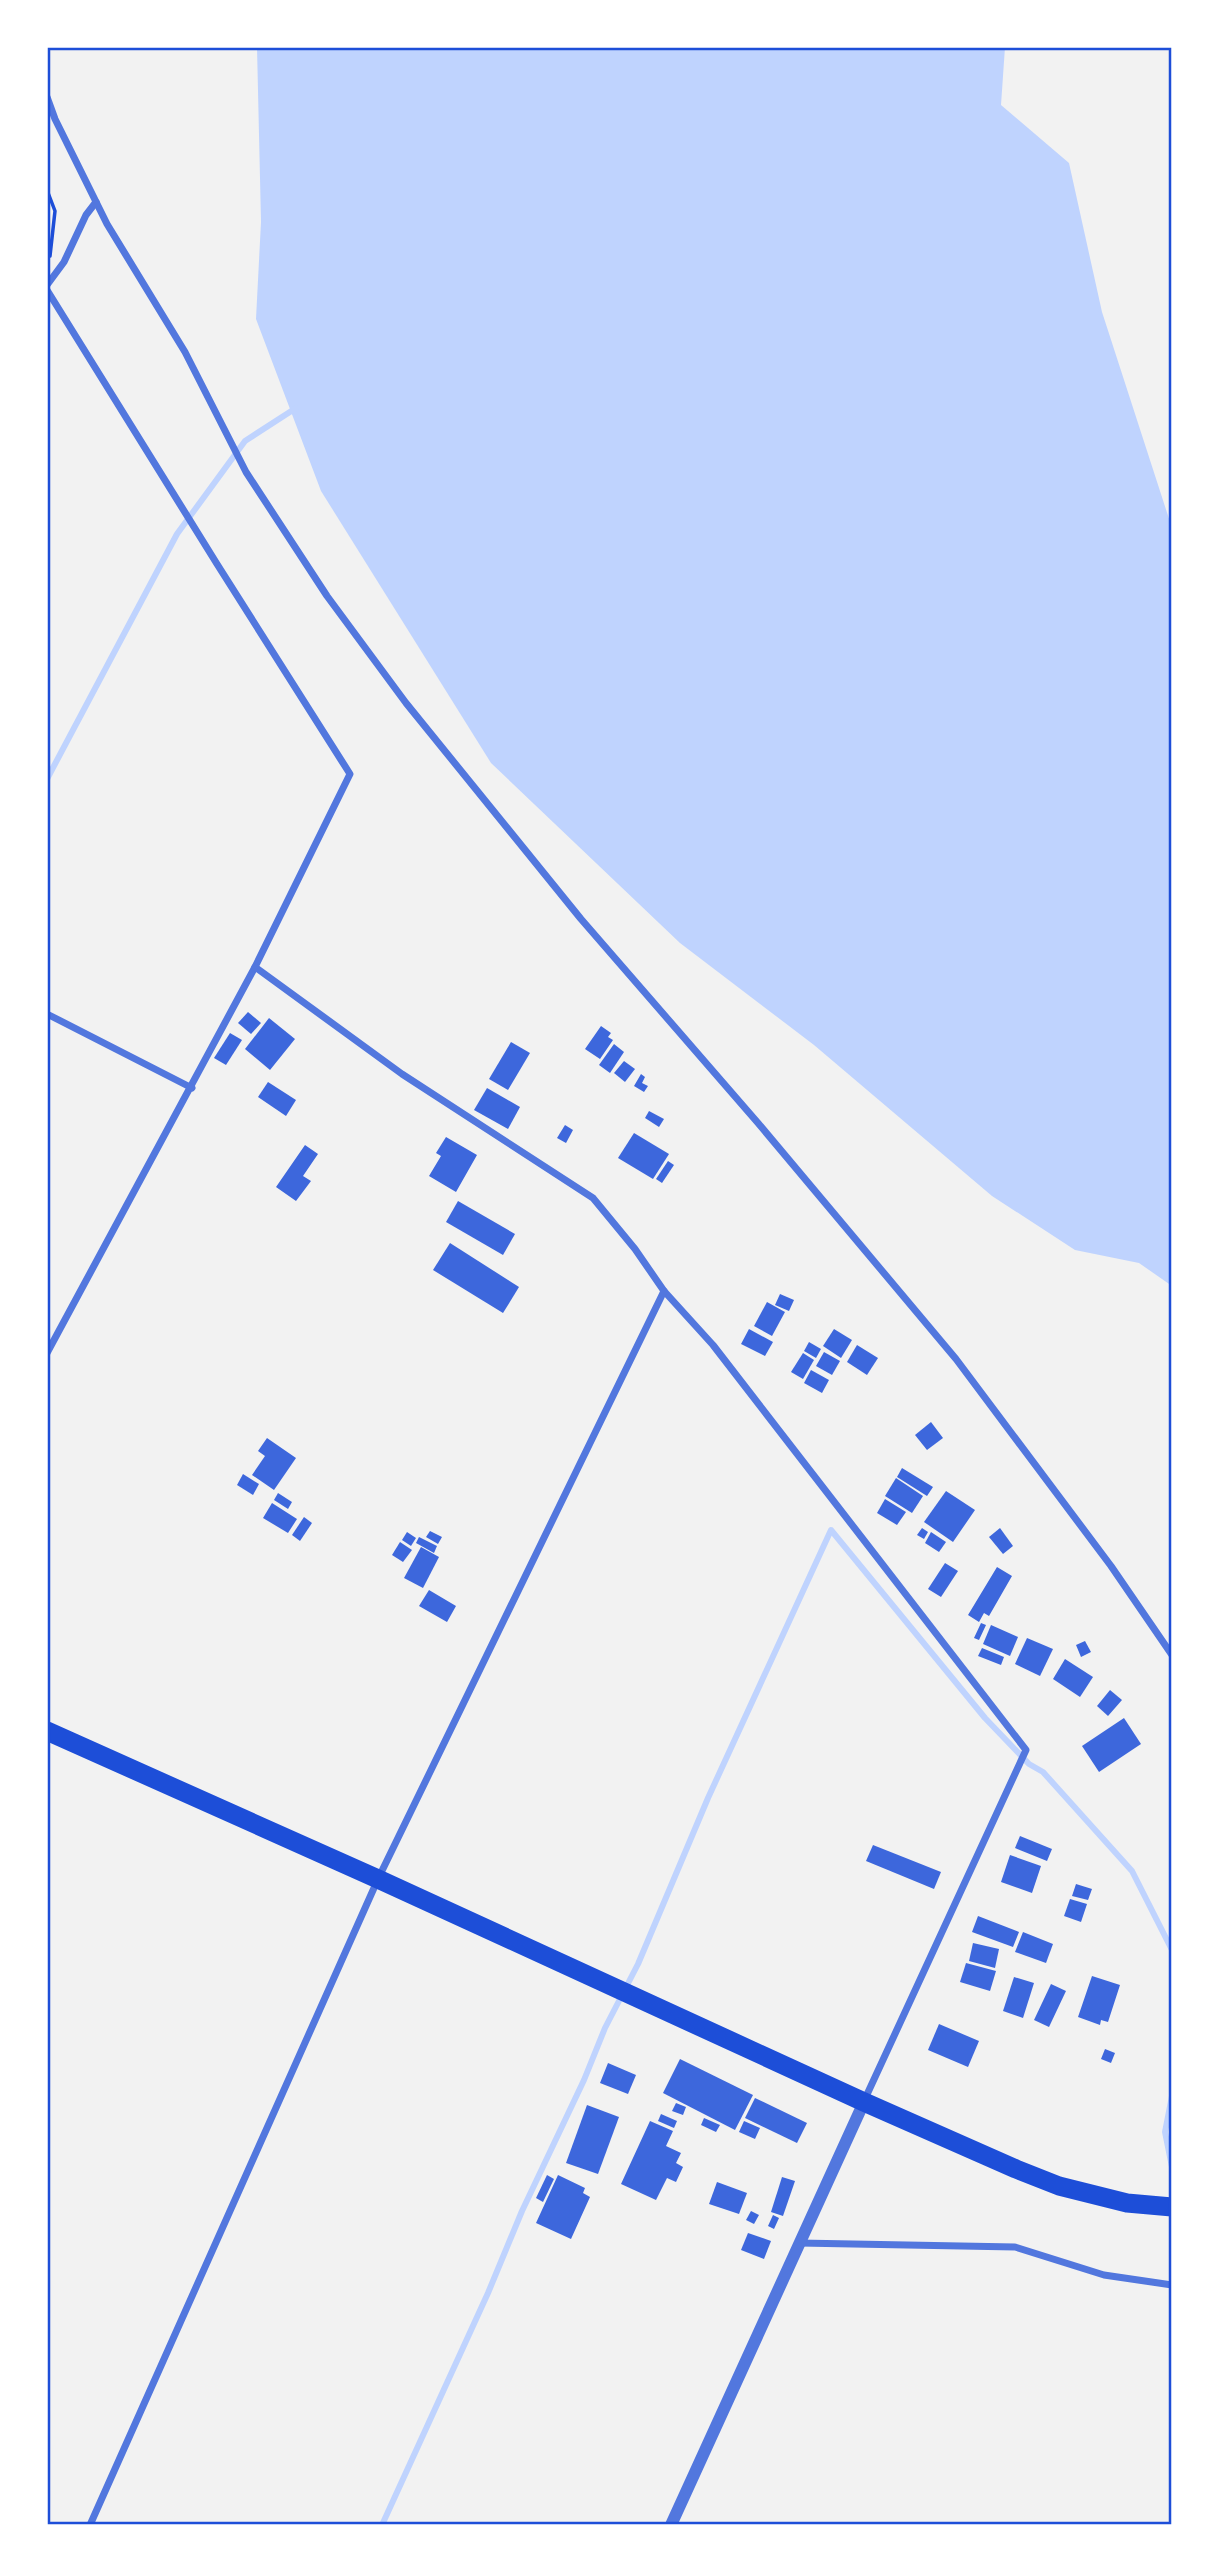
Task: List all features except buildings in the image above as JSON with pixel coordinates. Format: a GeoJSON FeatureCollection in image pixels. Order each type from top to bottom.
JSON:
{"type":"FeatureCollection","features":[{"type":"Feature","properties":{"kind":"highway"},"geometry":{"type":"LineString","coordinates":[[47,1731],[378,1879],[863,2102],[1059,2186],[1126,2203],[1172,2207]]}},
{"type":"Feature","properties":{"kind":"street"},"geometry":{"type":"LineString","coordinates":[[47,97],[55,119],[107,224],[185,352],[246,472],[327,596],[406,703],[581,919],[758,1123],[956,1359],[1111,1566],[1172,1655]]}},
{"type":"Feature","properties":{"kind":"street"},"geometry":{"type":"LineString","coordinates":[[47,1353],[192,1088],[350,774],[216,564],[47,288],[64,262],[86,215],[96,202]]}},
{"type":"Feature","properties":{"kind":"street"},"geometry":{"type":"LineString","coordinates":[[255,967],[402,1074],[593,1198],[635,1249],[664,1291],[713,1345],[1026,1750],[671,2525]]}},
{"type":"Feature","properties":{"kind":"street"},"geometry":{"type":"LineString","coordinates":[[47,1014],[192,1088]]}},
{"type":"Feature","properties":{"kind":"street"},"geometry":{"type":"LineString","coordinates":[[90,2525],[378,1879],[664,1291]]}},
{"type":"Feature","properties":{"kind":"street"},"geometry":{"type":"LineString","coordinates":[[799,2243],[1015,2247],[1104,2275],[1172,2284]]}},
{"type":"Feature","properties":{"kind":"path"},"geometry":{"type":"LineString","coordinates":[[47,190],[55,211],[49,261]]}},
{"type":"Feature","properties":{"kind":"water"},"geometry":{"type":"Polygon","coordinates":[[[257,47],[1005,47],[1001,105],[1069,163],[1102,312],[1172,528],[1172,1286],[1139,1263],[1075,1250],[992,1196],[814,1045],[680,943],[491,763],[321,491],[256,319],[261,222],[257,47]]]}},
{"type":"Feature","properties":{"kind":"waterway"},"geometry":{"type":"LineString","coordinates":[[47,779],[177,534],[245,441],[296,408]]}},
{"type":"Feature","properties":{"kind":"waterway"},"geometry":{"type":"LineString","coordinates":[[382,2525],[488,2293],[522,2211],[584,2080],[605,2028],[638,1964],[708,1798],[831,1530],[985,1718],[1029,1764],[1043,1772],[1132,1871],[1172,1950]]}},
{"type":"Feature","properties":{"kind":"waterway"},"geometry":{"type":"LineString","coordinates":[[1172,2096],[1165,2132],[1172,2167]]}}]}
